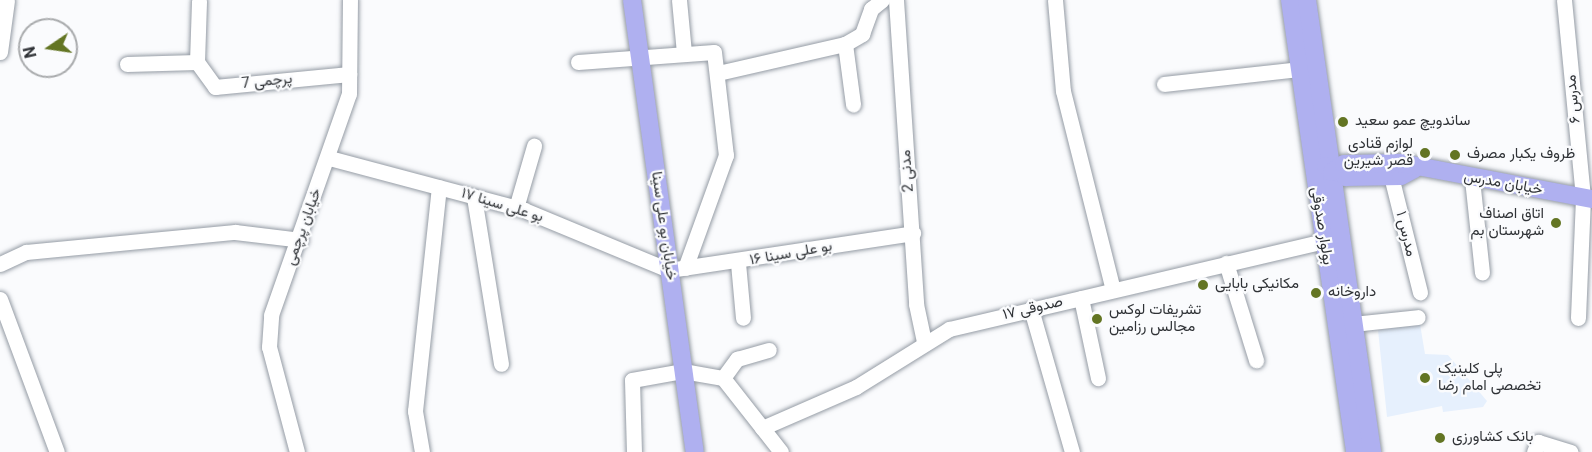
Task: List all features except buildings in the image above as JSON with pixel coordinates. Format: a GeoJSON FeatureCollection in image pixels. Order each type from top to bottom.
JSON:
{"type":"FeatureCollection","features":[{"type":"Feature","properties":{"kind":"main road","name":"خیابان بو علی سینا"},"geometry":{"type":"LineString","coordinates":[[632,0],[677,269],[683,371],[694,452]]}},
{"type":"Feature","properties":{"kind":"main road","name":"بولوار صدوقی"},"geometry":{"type":"LineString","coordinates":[[1290,0],[1310,125],[1324,241],[1355,452]]}},
{"type":"Feature","properties":{"kind":"main road","name":"بولوار صدوقی"},"geometry":{"type":"LineString","coordinates":[[1307,0],[1328,149],[1338,168],[1353,324],[1372,452]]}},
{"type":"Feature","properties":{"kind":"main road"},"geometry":{"type":"LineString","coordinates":[[1310,125],[1317,158],[1338,168],[1320,210]]}},
{"type":"Feature","properties":{"kind":"main road","name":"خیابان مدرس"},"geometry":{"type":"LineString","coordinates":[[1338,168],[1401,163],[1414,169],[1587,199]]}},
{"type":"Feature","properties":{"kind":"main road","name":"خیابان مدرس"},"geometry":{"type":"LineString","coordinates":[[1338,168],[1391,176],[1414,169]]}},
{"type":"Feature","properties":{"kind":"street"},"geometry":{"type":"LineString","coordinates":[[0,52],[7,0]]}},
{"type":"Feature","properties":{"kind":"street","name":"خیابان پرچمی"},"geometry":{"type":"LineString","coordinates":[[297,452],[269,347],[271,315],[301,240],[349,94],[350,0]]}},
{"type":"Feature","properties":{"kind":"street"},"geometry":{"type":"LineString","coordinates":[[679,0],[684,53]]}},
{"type":"Feature","properties":{"kind":"street"},"geometry":{"type":"LineString","coordinates":[[718,73],[845,44],[862,34],[871,9],[882,0]]}},
{"type":"Feature","properties":{"kind":"street","name":"مدنی 2"},"geometry":{"type":"LineString","coordinates":[[896,0],[913,233],[924,342]]}},
{"type":"Feature","properties":{"kind":"street"},"geometry":{"type":"LineString","coordinates":[[1055,0],[1063,91],[1113,290]]}},
{"type":"Feature","properties":{"kind":"street","name":"مدرس ۶"},"geometry":{"type":"LineString","coordinates":[[1564,0],[1587,199],[1578,318]]}},
{"type":"Feature","properties":{"kind":"street"},"geometry":{"type":"LineString","coordinates":[[127,64],[197,62],[199,1]]}},
{"type":"Feature","properties":{"kind":"street"},"geometry":{"type":"LineString","coordinates":[[845,44],[853,104]]}},
{"type":"Feature","properties":{"kind":"street"},"geometry":{"type":"LineString","coordinates":[[578,62],[714,52],[726,155],[677,269]]}},
{"type":"Feature","properties":{"kind":"street","name":"پرچمی 7"},"geometry":{"type":"LineString","coordinates":[[197,62],[215,87],[349,74]]}},
{"type":"Feature","properties":{"kind":"street"},"geometry":{"type":"LineString","coordinates":[[1164,84],[1300,69]]}},
{"type":"Feature","properties":{"kind":"street"},"geometry":{"type":"LineString","coordinates":[[516,208],[534,146]]}},
{"type":"Feature","properties":{"kind":"street","name":"بو علی سینا ۱۷"},"geometry":{"type":"LineString","coordinates":[[329,158],[516,208],[677,269]]}},
{"type":"Feature","properties":{"kind":"street","name":"مدرس ۱"},"geometry":{"type":"LineString","coordinates":[[1391,176],[1420,292]]}},
{"type":"Feature","properties":{"kind":"street"},"geometry":{"type":"LineString","coordinates":[[1472,179],[1482,272]]}},
{"type":"Feature","properties":{"kind":"street"},"geometry":{"type":"LineString","coordinates":[[422,452],[415,411],[439,187]]}},
{"type":"Feature","properties":{"kind":"street"},"geometry":{"type":"LineString","coordinates":[[474,196],[501,364]]}},
{"type":"Feature","properties":{"kind":"street"},"geometry":{"type":"LineString","coordinates":[[0,264],[26,252],[235,232],[301,240]]}},
{"type":"Feature","properties":{"kind":"street","name":"بو علی سینا ۱۶"},"geometry":{"type":"LineString","coordinates":[[677,269],[738,263],[913,233]]}},
{"type":"Feature","properties":{"kind":"street","name":"صدوقی ۱۷"},"geometry":{"type":"LineString","coordinates":[[762,428],[856,387],[924,342],[949,329],[1324,241]]}},
{"type":"Feature","properties":{"kind":"street"},"geometry":{"type":"LineString","coordinates":[[738,263],[743,318]]}},
{"type":"Feature","properties":{"kind":"street"},"geometry":{"type":"LineString","coordinates":[[1226,263],[1256,360]]}},
{"type":"Feature","properties":{"kind":"street"},"geometry":{"type":"LineString","coordinates":[[1081,298],[1098,378]]}},
{"type":"Feature","properties":{"kind":"street"},"geometry":{"type":"LineString","coordinates":[[0,299],[57,452]]}},
{"type":"Feature","properties":{"kind":"street"},"geometry":{"type":"LineString","coordinates":[[1032,309],[1072,452]]}},
{"type":"Feature","properties":{"kind":"street"},"geometry":{"type":"LineString","coordinates":[[1353,324],[1418,317]]}},
{"type":"Feature","properties":{"kind":"street"},"geometry":{"type":"LineString","coordinates":[[723,378],[737,359],[769,350]]}},
{"type":"Feature","properties":{"kind":"street"},"geometry":{"type":"LineString","coordinates":[[634,452],[632,380],[683,371],[723,378],[781,452]]}},
{"type":"Feature","properties":{"kind":"street"},"geometry":{"type":"LineString","coordinates":[[1534,452],[1538,442],[1570,452]]}},
{"type":"Feature","properties":{"kind":"shaded area","name":"پلی کلینیک تخصصی امام رضا"},"geometry":{"type":"Polygon","coordinates":[[[1420,324],[1425,354],[1448,355],[1487,401],[1483,407],[1443,412],[1442,406],[1387,417],[1378,330],[1420,324]]]}},
{"type":"Feature","properties":{"kind":"place","name":"ساندویچ عمو سعید"},"geometry":{"type":"Point","coordinates":[1343,122]}},
{"type":"Feature","properties":{"kind":"place","name":"لوازم قنادی قصر شیرین"},"geometry":{"type":"Point","coordinates":[1425,153]}},
{"type":"Feature","properties":{"kind":"place","name":"ظروف یکبار مصرف"},"geometry":{"type":"Point","coordinates":[1455,155]}},
{"type":"Feature","properties":{"kind":"place","name":"اتاق اصناف شهرستان بم"},"geometry":{"type":"Point","coordinates":[1556,223]}},
{"type":"Feature","properties":{"kind":"place","name":"مکانیکی بابایی"},"geometry":{"type":"Point","coordinates":[1203,285]}},
{"type":"Feature","properties":{"kind":"place","name":"داروخانه"},"geometry":{"type":"Point","coordinates":[1316,293]}},
{"type":"Feature","properties":{"kind":"place","name":"تشریفات لوکس مجالس رزامین"},"geometry":{"type":"Point","coordinates":[1097,319]}},
{"type":"Feature","properties":{"kind":"place","name":"پلی کلینیک تخصصی امام رضا"},"geometry":{"type":"Point","coordinates":[1425,378]}},
{"type":"Feature","properties":{"kind":"place","name":"بانک کشاورزی"},"geometry":{"type":"Point","coordinates":[1440,438]}}]}
